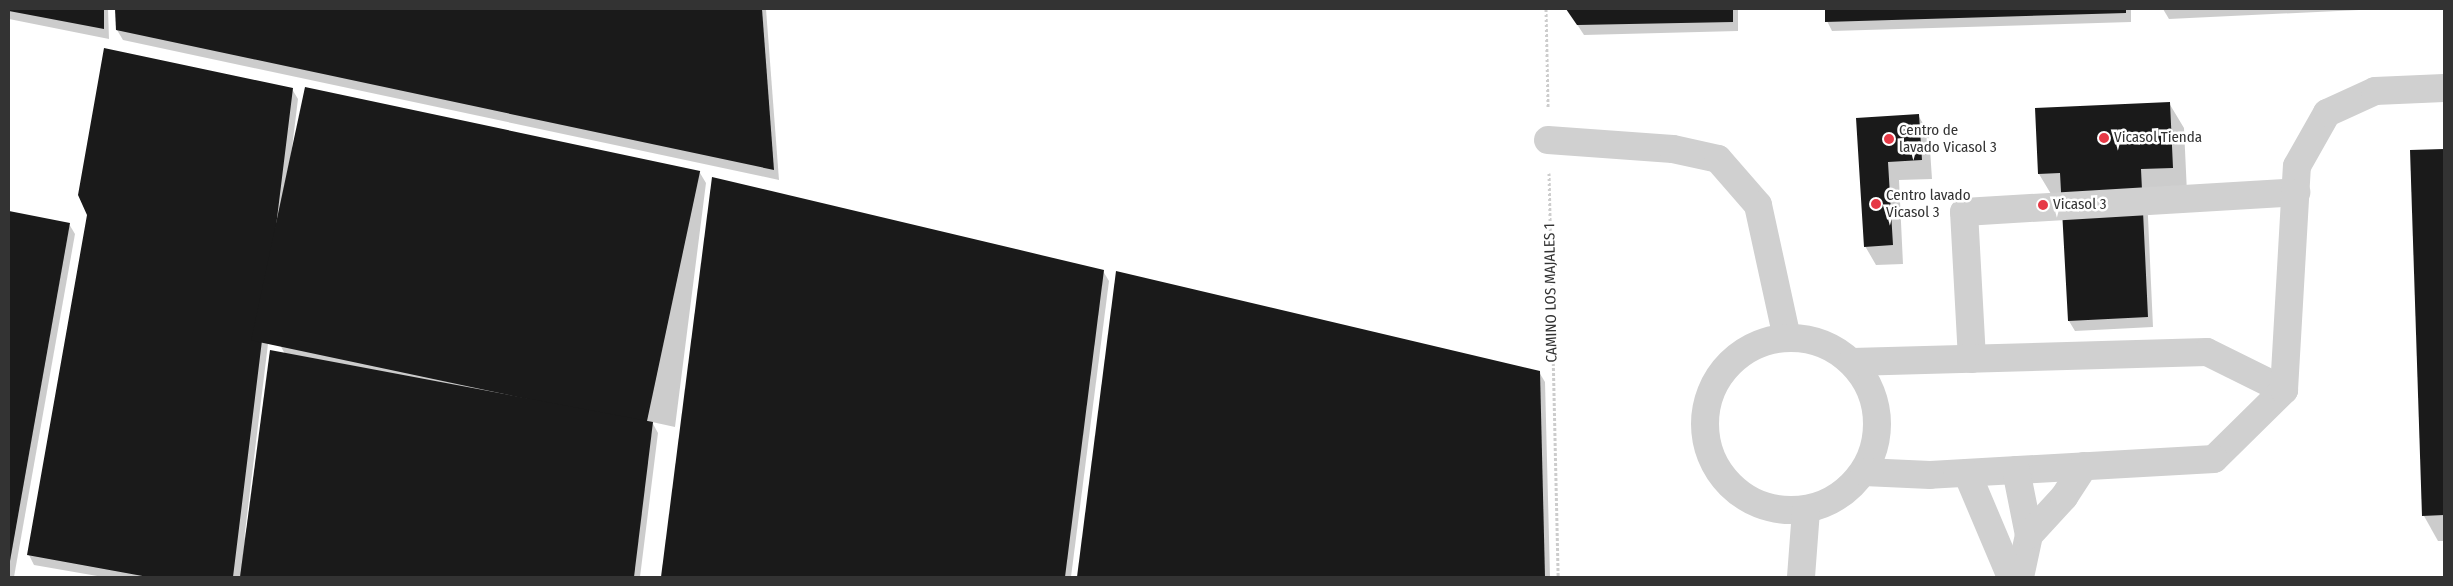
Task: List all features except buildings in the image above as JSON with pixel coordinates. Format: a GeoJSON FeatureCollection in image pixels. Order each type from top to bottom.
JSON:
{"type":"FeatureCollection","features":[{"type":"Feature","properties":{"kind":"lane"},"geometry":{"type":"LineString","coordinates":[[1864,472],[1967,473],[2214,459],[2284,390],[2298,166],[2327,113],[2375,91],[2444,88]]}},
{"type":"Feature","properties":{"kind":"lane"},"geometry":{"type":"LineString","coordinates":[[1548,140],[1672,149],[1718,159],[1758,205],[1787,338]]}},
{"type":"Feature","properties":{"kind":"lane"},"geometry":{"type":"LineString","coordinates":[[1972,360],[1964,212],[2296,192]]}},
{"type":"Feature","properties":{"kind":"lane"},"geometry":{"type":"LineString","coordinates":[[1787,338],[1811,340],[1833,348],[1852,362],[1867,381],[1876,411],[1874,450],[1864,472],[1849,490],[1828,503],[1806,510],[1784,511],[1763,506],[1744,497],[1715,465],[1707,444],[1705,423],[1708,402],[1716,381],[1729,364],[1746,350],[1766,341],[1787,338]]}},
{"type":"Feature","properties":{"kind":"lane"},"geometry":{"type":"LineString","coordinates":[[1852,362],[2206,352],[2284,390]]}},
{"type":"Feature","properties":{"kind":"lane"},"geometry":{"type":"LineString","coordinates":[[2029,535],[2064,497],[2084,466]]}},
{"type":"Feature","properties":{"kind":"lane"},"geometry":{"type":"LineString","coordinates":[[2016,470],[2029,535],[2020,577]]}},
{"type":"Feature","properties":{"kind":"lane"},"geometry":{"type":"LineString","coordinates":[[1967,473],[2011,577]]}},
{"type":"Feature","properties":{"kind":"lane"},"geometry":{"type":"LineString","coordinates":[[1801,577],[1806,510]]}},
{"type":"Feature","properties":{"kind":"path","name":"CAMINO LOS MAJALES 1"},"geometry":{"type":"LineString","coordinates":[[1546,9],[1558,577]]}},
{"type":"Feature","properties":{"kind":"place","name":"Vicasol Tienda"},"geometry":{"type":"Point","coordinates":[2104,138]}},
{"type":"Feature","properties":{"kind":"place","name":"Centro de lavado Vicasol 3"},"geometry":{"type":"Point","coordinates":[1889,139]}},
{"type":"Feature","properties":{"kind":"place","name":"Centro lavado Vicasol 3"},"geometry":{"type":"Point","coordinates":[1876,204]}},
{"type":"Feature","properties":{"kind":"place","name":"Vicasol 3"},"geometry":{"type":"Point","coordinates":[2043,205]}}]}
